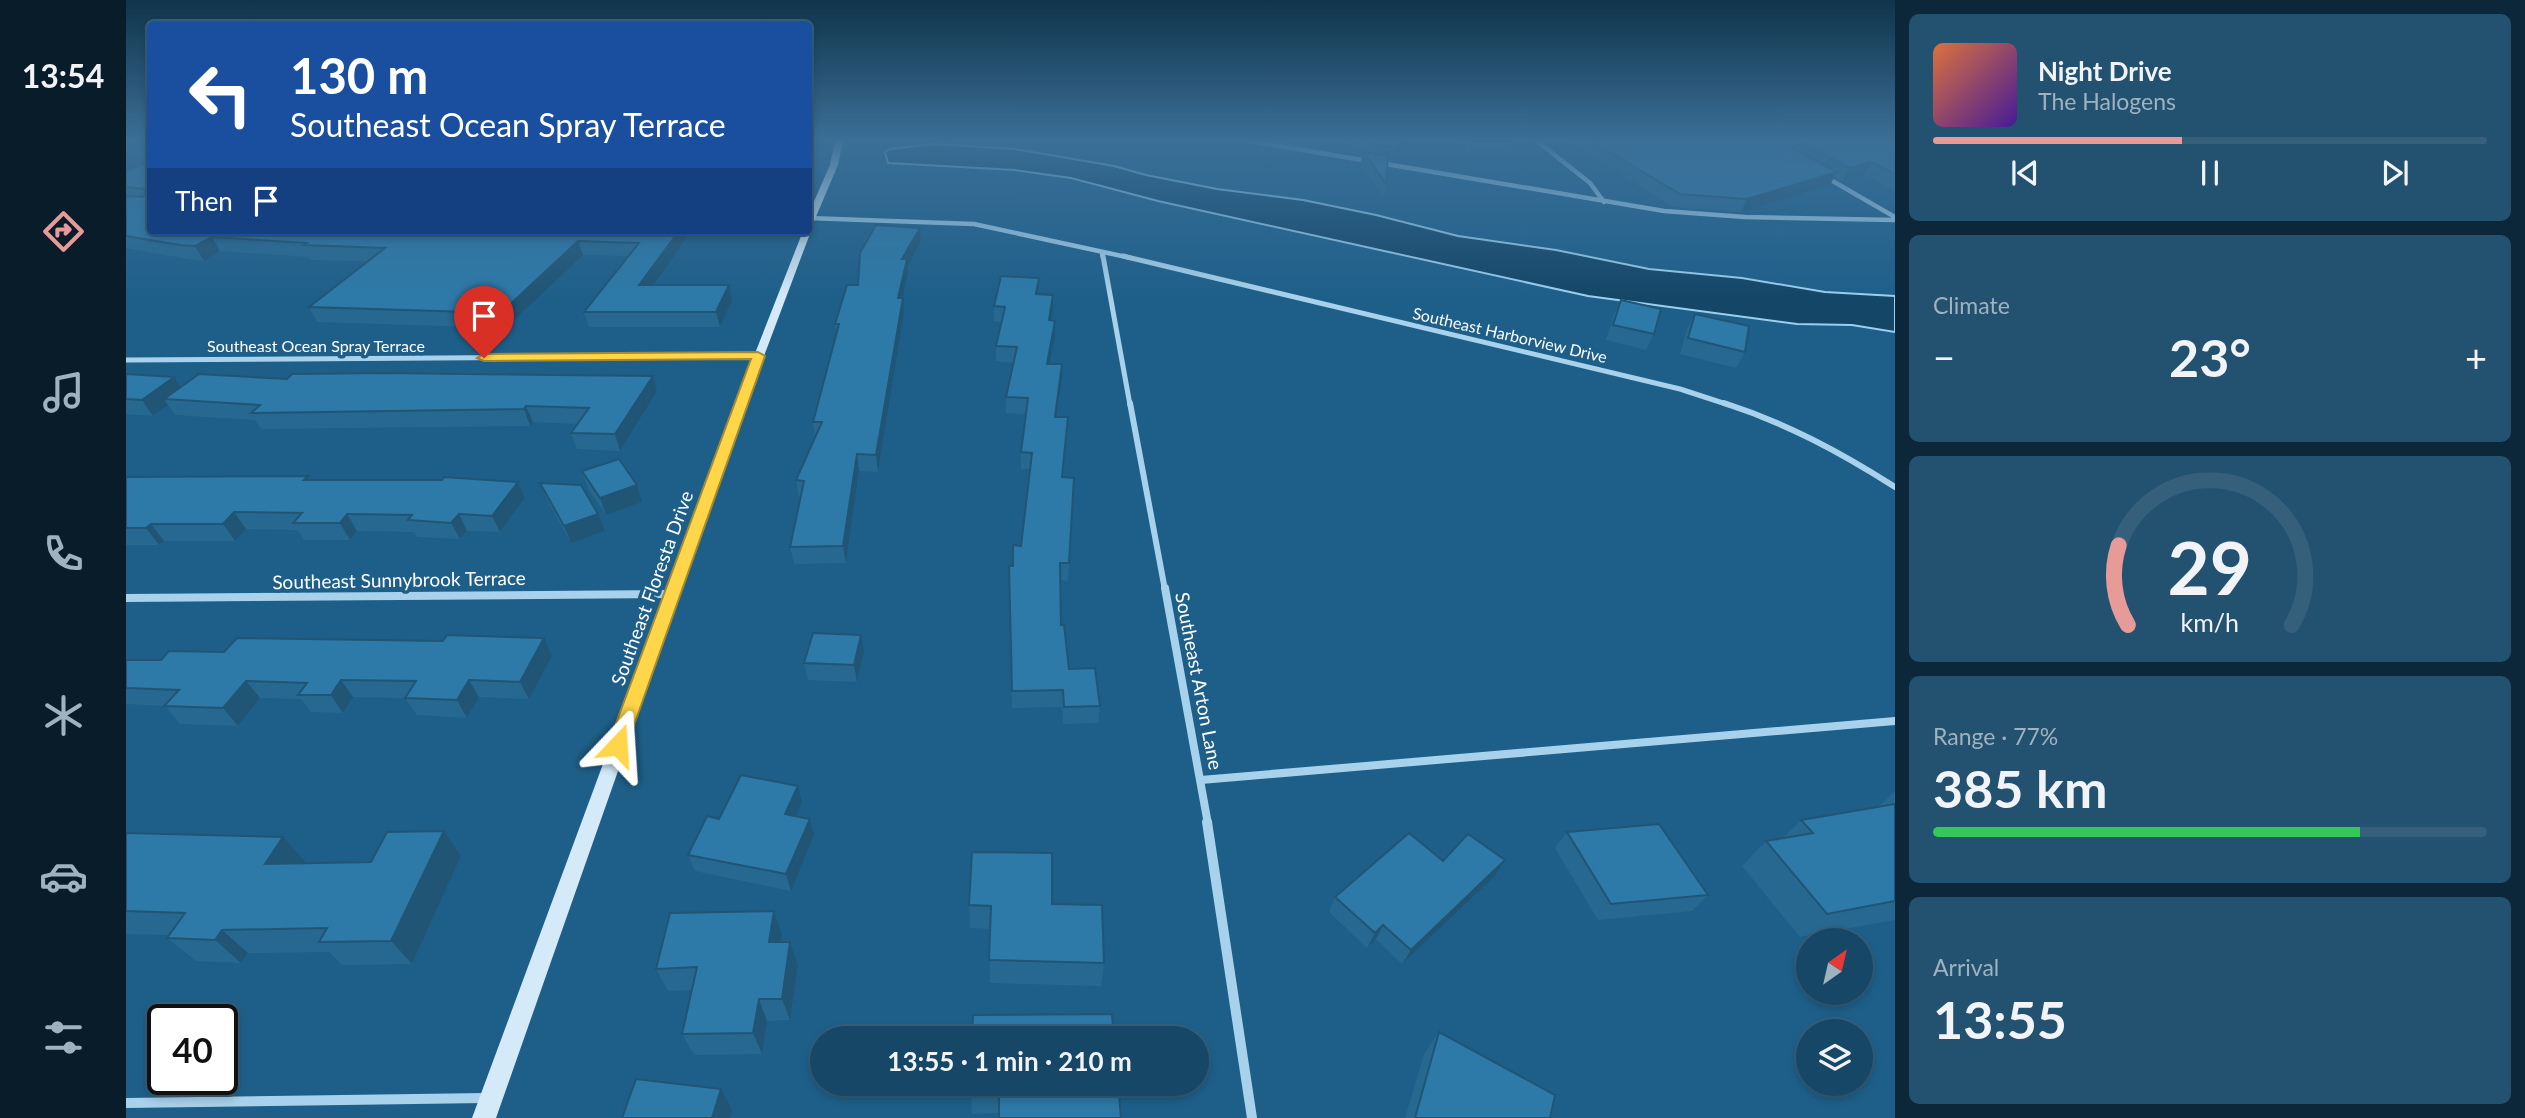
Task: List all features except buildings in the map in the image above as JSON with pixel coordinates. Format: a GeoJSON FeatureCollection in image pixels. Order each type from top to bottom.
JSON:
{"type":"FeatureCollection","features":[{"type":"Feature","properties":{"kind":"street","name":"Southeast Floresta Drive"},"geometry":{"type":"LineString","coordinates":[[812,216],[822,193]]}},
{"type":"Feature","properties":{"kind":"street"},"geometry":{"type":"LineString","coordinates":[[1552,193],[1664,211],[1745,217],[1895,219]]}},
{"type":"Feature","properties":{"kind":"street"},"geometry":{"type":"LineString","coordinates":[[1597,193],[1604,202]]}},
{"type":"Feature","properties":{"kind":"street"},"geometry":{"type":"LineString","coordinates":[[1852,193],[1895,219]]}},
{"type":"Feature","properties":{"kind":"street","name":"Southeast Harborview Drive"},"geometry":{"type":"LineString","coordinates":[[812,223],[974,224],[1043,237],[1680,389],[1765,416],[1838,451],[1895,487]]}},
{"type":"Feature","properties":{"kind":"street","name":"Southeast Floresta Drive"},"geometry":{"type":"LineString","coordinates":[[484,1118],[758,356],[804,235]]}},
{"type":"Feature","properties":{"kind":"street","name":"Southeast Arton Lane"},"geometry":{"type":"LineString","coordinates":[[1102,253],[1201,780],[1252,1118]]}},
{"type":"Feature","properties":{"kind":"street","name":"Southeast Ocean Spray Terrace"},"geometry":{"type":"LineString","coordinates":[[126,360],[758,356]]}},
{"type":"Feature","properties":{"kind":"street","name":"Southeast Sunnybrook Terrace"},"geometry":{"type":"LineString","coordinates":[[126,598],[672,594]]}},
{"type":"Feature","properties":{"kind":"street"},"geometry":{"type":"LineString","coordinates":[[1201,780],[1895,721]]}},
{"type":"Feature","properties":{"kind":"street"},"geometry":{"type":"LineString","coordinates":[[126,1103],[491,1098]]}},
{"type":"Feature","properties":{"kind":"water"},"geometry":{"type":"Polygon","coordinates":[[[1128,193],[1250,193],[1303,200],[1458,236],[1556,250],[1649,269],[1742,278],[1825,292],[1895,296],[1895,332],[1852,325],[1797,324],[1588,296],[1128,193]]]}},
{"type":"Feature","properties":{"kind":"route"},"geometry":{"type":"LineString","coordinates":[[484,358],[758,356],[618,745]]}}]}
